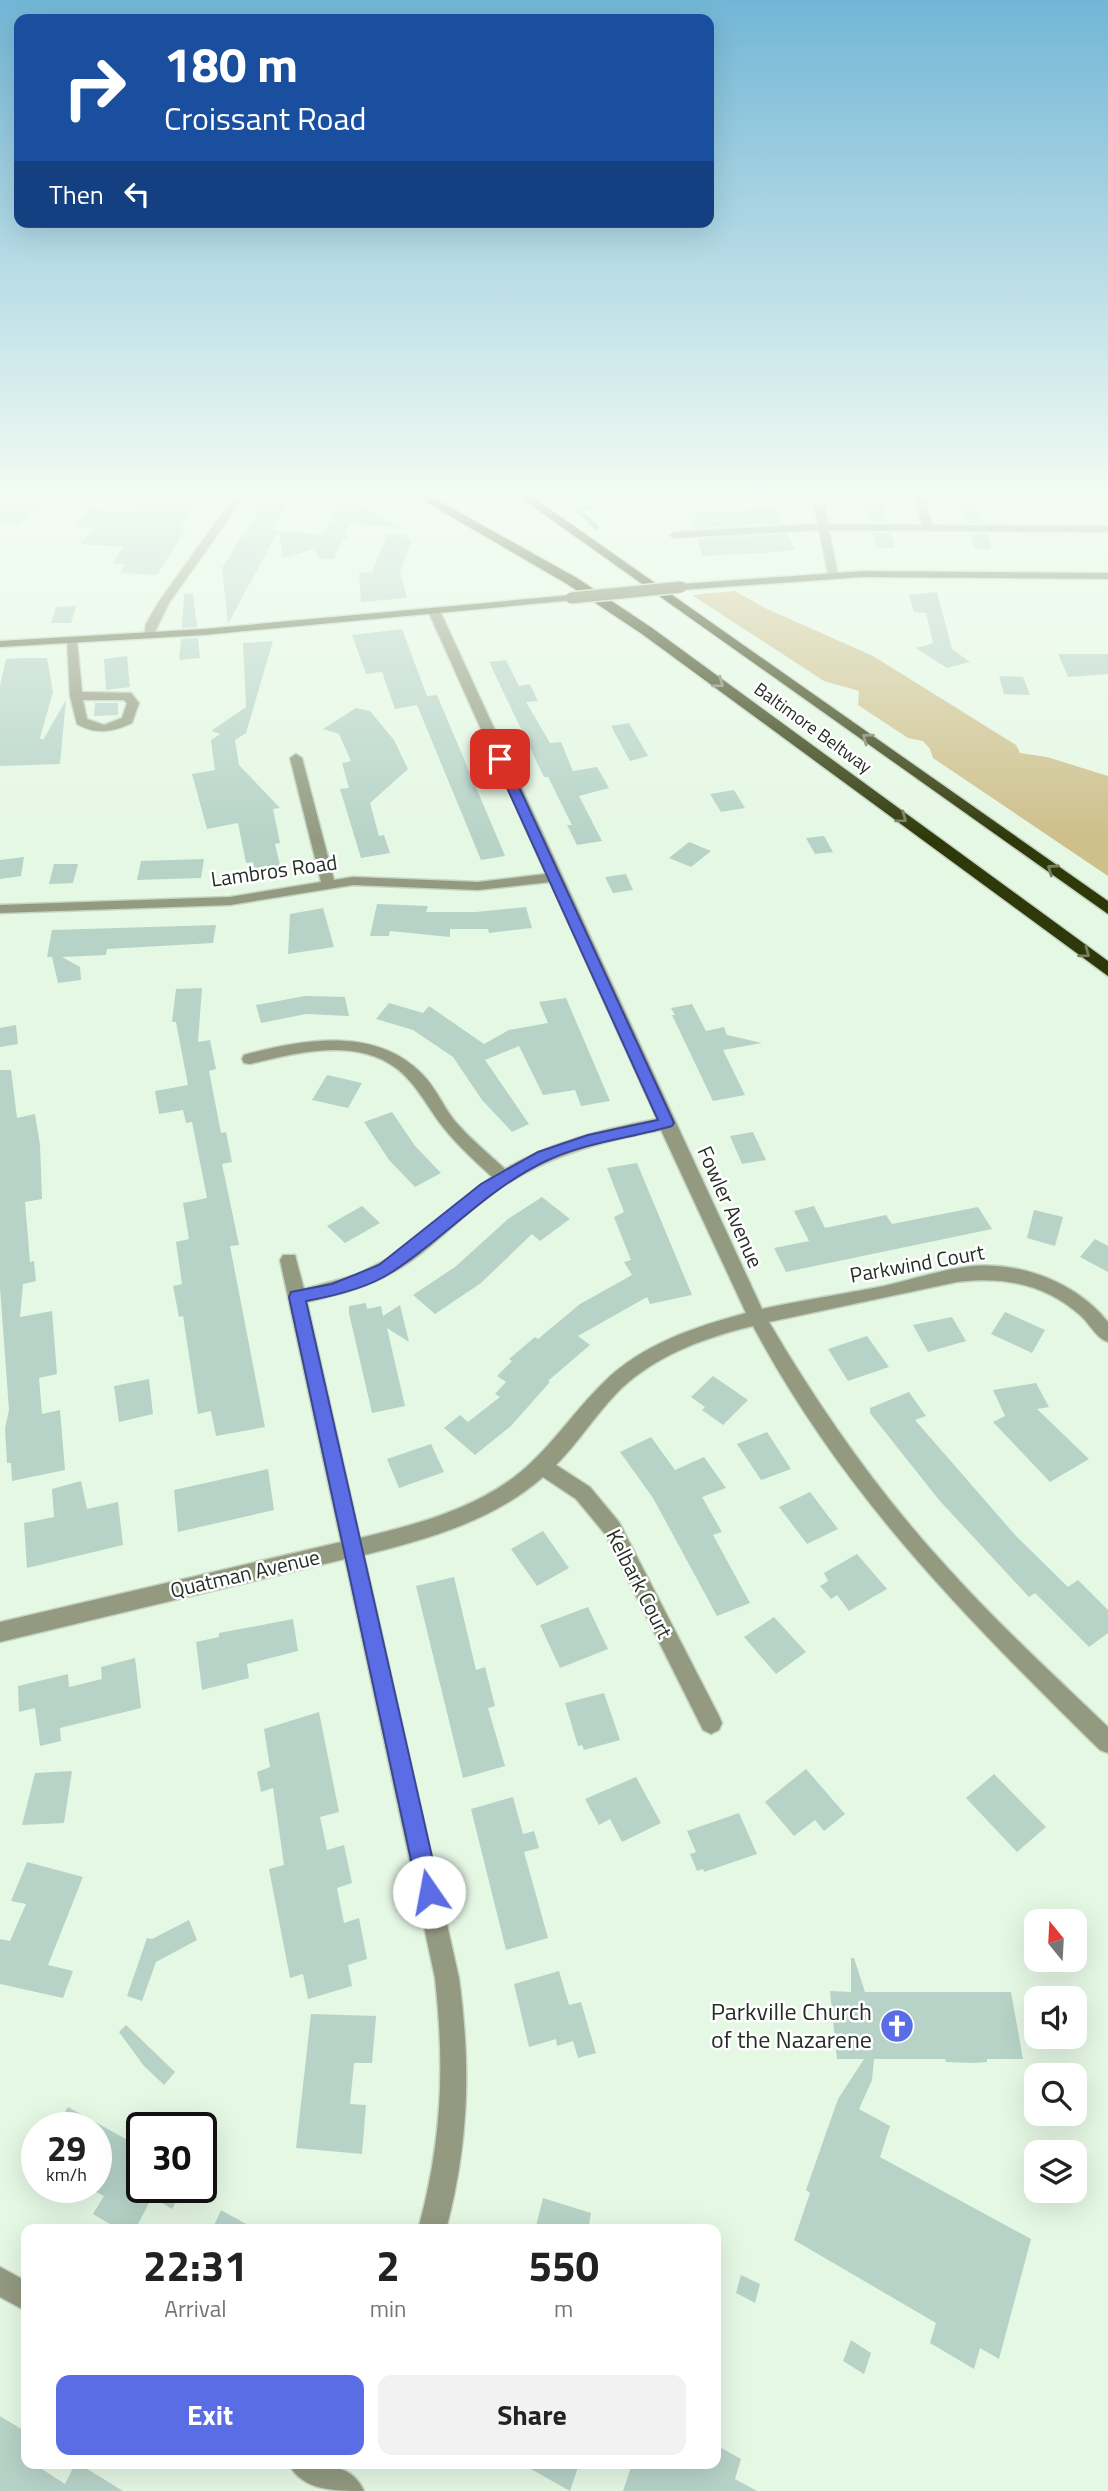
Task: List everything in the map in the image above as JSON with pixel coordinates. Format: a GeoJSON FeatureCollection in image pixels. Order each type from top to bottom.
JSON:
{"type":"FeatureCollection","features":[{"type":"Feature","properties":{"kind":"highway","name":"Baltimore Beltway"},"geometry":{"type":"LineString","coordinates":[[609,607],[647,631],[1108,970]]}},
{"type":"Feature","properties":{"kind":"highway","name":"Baltimore Beltway"},"geometry":{"type":"LineString","coordinates":[[681,607],[1108,909]]}},
{"type":"Feature","properties":{"kind":"main road"},"geometry":{"type":"LineString","coordinates":[[0,644],[148,636],[474,607]]}},
{"type":"Feature","properties":{"kind":"street"},"geometry":{"type":"LineString","coordinates":[[148,636],[161,607]]}},
{"type":"Feature","properties":{"kind":"street","name":"Fowler Avenue"},"geometry":{"type":"LineString","coordinates":[[434,611],[758,1319],[844,1454],[905,1532],[971,1608],[1108,1742]]}},
{"type":"Feature","properties":{"kind":"street"},"geometry":{"type":"LineString","coordinates":[[71,641],[76,696],[81,721],[91,728],[112,729],[128,720],[134,703],[127,696],[76,696]]}},
{"type":"Feature","properties":{"kind":"street"},"geometry":{"type":"LineString","coordinates":[[296,758],[328,884]]}},
{"type":"Feature","properties":{"kind":"street","name":"Lambros Road"},"geometry":{"type":"LineString","coordinates":[[0,909],[230,901],[328,884],[378,880],[478,886],[554,877]]}},
{"type":"Feature","properties":{"kind":"street"},"geometry":{"type":"LineString","coordinates":[[250,1059],[317,1045],[354,1047],[384,1056],[418,1078],[447,1122],[503,1177]]}},
{"type":"Feature","properties":{"kind":"street"},"geometry":{"type":"LineString","coordinates":[[297,1297],[334,1290],[385,1269],[503,1177],[564,1148],[666,1123]]}},
{"type":"Feature","properties":{"kind":"street"},"geometry":{"type":"LineString","coordinates":[[289,1260],[442,1954],[454,2030],[457,2074],[452,2155],[434,2224]]}},
{"type":"Feature","properties":{"kind":"street","name":"Parkwind Court"},"geometry":{"type":"LineString","coordinates":[[758,1319],[951,1278],[999,1273],[1021,1277],[1065,1294],[1097,1319],[1108,1335]]}},
{"type":"Feature","properties":{"kind":"street","name":"Quatman Avenue"},"geometry":{"type":"LineString","coordinates":[[0,1632],[353,1548],[472,1513],[495,1501],[542,1466],[604,1394],[625,1374],[677,1344],[758,1319]]}},
{"type":"Feature","properties":{"kind":"street","name":"Kelbark Court"},"geometry":{"type":"LineString","coordinates":[[542,1466],[583,1493],[612,1528],[711,1723]]}},
{"type":"Feature","properties":{"kind":"street"},"geometry":{"type":"LineString","coordinates":[[0,2281],[21,2294]]}},
{"type":"Feature","properties":{"kind":"shaded area"},"geometry":{"type":"Polygon","coordinates":[[[711,607],[764,607],[873,656],[1016,745],[1020,753],[1047,757],[1108,776],[1108,876],[933,758],[923,741],[908,738],[858,705],[859,691],[824,681],[711,607]]]}},
{"type":"Feature","properties":{"kind":"building"},"geometry":{"type":"Polygon","coordinates":[[[56,607],[76,607],[71,623],[51,623],[56,607]]]}},
{"type":"Feature","properties":{"kind":"building"},"geometry":{"type":"Polygon","coordinates":[[[183,607],[195,607],[197,627],[182,628],[183,607]]]}},
{"type":"Feature","properties":{"kind":"building"},"geometry":{"type":"Polygon","coordinates":[[[226,607],[237,607],[228,624],[226,607]]]}},
{"type":"Feature","properties":{"kind":"building"},"geometry":{"type":"Polygon","coordinates":[[[913,607],[941,607],[952,649],[970,662],[947,668],[916,648],[933,643],[926,613],[914,612],[913,607]]]}},
{"type":"Feature","properties":{"kind":"building"},"geometry":{"type":"Polygon","coordinates":[[[402,629],[427,696],[437,695],[505,856],[481,860],[417,705],[395,709],[382,672],[366,674],[352,635],[402,629]]]}},
{"type":"Feature","properties":{"kind":"building"},"geometry":{"type":"Polygon","coordinates":[[[198,638],[200,658],[179,660],[181,639],[198,638]]]}},
{"type":"Feature","properties":{"kind":"building"},"geometry":{"type":"Polygon","coordinates":[[[273,641],[246,733],[235,740],[239,765],[280,808],[273,809],[280,843],[275,844],[281,869],[255,873],[253,862],[246,863],[238,823],[207,829],[192,774],[215,770],[211,740],[220,734],[211,731],[246,707],[243,643],[273,641]]]}},
{"type":"Feature","properties":{"kind":"building"},"geometry":{"type":"Polygon","coordinates":[[[1058,654],[1108,654],[1108,674],[1068,677],[1058,654]]]}},
{"type":"Feature","properties":{"kind":"building"},"geometry":{"type":"Polygon","coordinates":[[[127,656],[130,687],[106,690],[104,659],[127,656]]]}},
{"type":"Feature","properties":{"kind":"building"},"geometry":{"type":"Polygon","coordinates":[[[47,658],[53,692],[40,738],[43,740],[66,700],[60,764],[0,766],[0,686],[6,659],[47,658]]]}},
{"type":"Feature","properties":{"kind":"building"},"geometry":{"type":"Polygon","coordinates":[[[506,660],[519,686],[530,684],[538,701],[526,702],[550,743],[561,742],[573,771],[597,767],[609,788],[579,796],[602,841],[577,845],[567,825],[572,825],[548,777],[544,777],[489,662],[506,660]]]}},
{"type":"Feature","properties":{"kind":"building"},"geometry":{"type":"Polygon","coordinates":[[[999,676],[1023,677],[1030,695],[1004,694],[999,676]]]}},
{"type":"Feature","properties":{"kind":"building"},"geometry":{"type":"Polygon","coordinates":[[[95,703],[118,703],[118,715],[94,716],[95,703]]]}},
{"type":"Feature","properties":{"kind":"building"},"geometry":{"type":"Polygon","coordinates":[[[356,708],[370,711],[394,740],[408,769],[370,803],[379,836],[384,835],[390,853],[361,858],[340,789],[349,788],[342,763],[351,761],[339,734],[323,729],[356,708]]]}},
{"type":"Feature","properties":{"kind":"building"},"geometry":{"type":"Polygon","coordinates":[[[629,723],[648,756],[630,761],[611,726],[629,723]]]}},
{"type":"Feature","properties":{"kind":"building"},"geometry":{"type":"Polygon","coordinates":[[[734,790],[745,808],[721,812],[710,794],[734,790]]]}},
{"type":"Feature","properties":{"kind":"building"},"geometry":{"type":"Polygon","coordinates":[[[824,836],[833,852],[815,854],[806,838],[824,836]]]}},
{"type":"Feature","properties":{"kind":"building"},"geometry":{"type":"Polygon","coordinates":[[[689,842],[711,851],[691,867],[669,858],[689,842]]]}},
{"type":"Feature","properties":{"kind":"building"},"geometry":{"type":"Polygon","coordinates":[[[24,857],[21,876],[0,879],[0,860],[24,857]]]}},
{"type":"Feature","properties":{"kind":"building"},"geometry":{"type":"Polygon","coordinates":[[[204,859],[201,878],[137,880],[141,861],[204,859]]]}},
{"type":"Feature","properties":{"kind":"building"},"geometry":{"type":"Polygon","coordinates":[[[54,864],[78,864],[73,883],[49,884],[54,864]]]}},
{"type":"Feature","properties":{"kind":"building"},"geometry":{"type":"Polygon","coordinates":[[[626,874],[633,890],[613,893],[605,877],[626,874]]]}},
{"type":"Feature","properties":{"kind":"building"},"geometry":{"type":"Polygon","coordinates":[[[377,904],[428,906],[426,912],[476,912],[526,907],[532,928],[489,933],[488,929],[450,929],[450,937],[390,931],[389,936],[370,936],[377,904]]]}},
{"type":"Feature","properties":{"kind":"building"},"geometry":{"type":"Polygon","coordinates":[[[323,908],[334,947],[288,954],[290,914],[323,908]]]}},
{"type":"Feature","properties":{"kind":"building"},"geometry":{"type":"Polygon","coordinates":[[[216,925],[213,943],[107,949],[106,955],[62,957],[80,967],[81,980],[58,983],[52,957],[47,957],[52,930],[216,925]]]}},
{"type":"Feature","properties":{"kind":"building"},"geometry":{"type":"Polygon","coordinates":[[[202,988],[198,1042],[210,1040],[216,1069],[209,1071],[221,1133],[226,1132],[232,1162],[222,1164],[239,1245],[230,1246],[265,1427],[216,1436],[211,1411],[198,1414],[183,1316],[179,1317],[173,1286],[182,1284],[176,1242],[189,1239],[183,1203],[207,1198],[192,1122],[186,1123],[183,1110],[159,1114],[155,1091],[188,1085],[176,1022],[172,1022],[176,989],[202,988]]]}},
{"type":"Feature","properties":{"kind":"building"},"geometry":{"type":"Polygon","coordinates":[[[305,996],[345,997],[349,1016],[306,1014],[261,1023],[256,1005],[305,996]]]}},
{"type":"Feature","properties":{"kind":"building"},"geometry":{"type":"Polygon","coordinates":[[[566,998],[610,1101],[581,1106],[575,1090],[543,1095],[519,1046],[485,1060],[529,1124],[512,1132],[482,1100],[453,1057],[413,1030],[376,1019],[389,1003],[423,1013],[429,1006],[484,1044],[509,1030],[548,1023],[539,1002],[566,998]]]}},
{"type":"Feature","properties":{"kind":"building"},"geometry":{"type":"Polygon","coordinates":[[[692,1004],[706,1031],[724,1027],[727,1035],[762,1043],[723,1050],[745,1095],[713,1101],[672,1015],[675,1015],[671,1008],[692,1004]]]}},
{"type":"Feature","properties":{"kind":"building"},"geometry":{"type":"Polygon","coordinates":[[[16,1025],[18,1044],[0,1047],[0,1028],[16,1025]]]}},
{"type":"Feature","properties":{"kind":"building"},"geometry":{"type":"Polygon","coordinates":[[[0,1070],[11,1070],[17,1118],[35,1114],[40,1145],[42,1199],[25,1202],[30,1262],[34,1261],[36,1281],[23,1284],[20,1317],[52,1311],[57,1374],[39,1378],[42,1414],[60,1410],[65,1470],[12,1481],[11,1463],[7,1463],[5,1428],[9,1410],[0,1288],[0,1070]]]}},
{"type":"Feature","properties":{"kind":"building"},"geometry":{"type":"Polygon","coordinates":[[[327,1075],[362,1083],[348,1108],[312,1100],[327,1075]]]}},
{"type":"Feature","properties":{"kind":"building"},"geometry":{"type":"Polygon","coordinates":[[[392,1112],[415,1146],[441,1173],[415,1187],[389,1160],[364,1122],[392,1112]]]}},
{"type":"Feature","properties":{"kind":"building"},"geometry":{"type":"Polygon","coordinates":[[[753,1132],[766,1160],[742,1164],[730,1136],[753,1132]]]}},
{"type":"Feature","properties":{"kind":"building"},"geometry":{"type":"Polygon","coordinates":[[[637,1163],[692,1295],[650,1304],[647,1297],[578,1336],[590,1345],[548,1381],[550,1382],[511,1426],[475,1455],[444,1428],[460,1415],[468,1422],[500,1397],[495,1394],[506,1382],[497,1376],[512,1361],[509,1359],[535,1337],[538,1339],[580,1304],[632,1275],[624,1262],[631,1260],[614,1217],[624,1212],[607,1168],[637,1163]]]}},
{"type":"Feature","properties":{"kind":"building"},"geometry":{"type":"Polygon","coordinates":[[[542,1197],[570,1219],[540,1241],[532,1234],[481,1283],[435,1314],[413,1295],[455,1267],[508,1219],[542,1197]]]}},
{"type":"Feature","properties":{"kind":"building"},"geometry":{"type":"Polygon","coordinates":[[[362,1206],[380,1223],[345,1243],[327,1226],[362,1206]]]}},
{"type":"Feature","properties":{"kind":"building"},"geometry":{"type":"Polygon","coordinates":[[[814,1206],[825,1228],[886,1215],[892,1224],[978,1207],[992,1229],[786,1272],[774,1248],[809,1241],[794,1211],[814,1206]]]}},
{"type":"Feature","properties":{"kind":"building"},"geometry":{"type":"Polygon","coordinates":[[[1034,1210],[1063,1217],[1055,1246],[1027,1238],[1034,1210]]]}},
{"type":"Feature","properties":{"kind":"building"},"geometry":{"type":"Polygon","coordinates":[[[1095,1239],[1108,1246],[1108,1272],[1080,1257],[1095,1239]]]}},
{"type":"Feature","properties":{"kind":"building"},"geometry":{"type":"Polygon","coordinates":[[[366,1303],[367,1309],[381,1306],[383,1316],[400,1305],[409,1342],[387,1328],[405,1406],[372,1413],[349,1313],[349,1306],[366,1303]]]}},
{"type":"Feature","properties":{"kind":"building"},"geometry":{"type":"Polygon","coordinates":[[[1005,1312],[1045,1330],[1032,1353],[991,1334],[1005,1312]]]}},
{"type":"Feature","properties":{"kind":"building"},"geometry":{"type":"Polygon","coordinates":[[[952,1317],[966,1341],[928,1352],[913,1325],[952,1317]]]}},
{"type":"Feature","properties":{"kind":"building"},"geometry":{"type":"Polygon","coordinates":[[[867,1336],[889,1367],[848,1381],[828,1349],[867,1336]]]}},
{"type":"Feature","properties":{"kind":"building"},"geometry":{"type":"Polygon","coordinates":[[[713,1376],[748,1400],[723,1425],[702,1410],[705,1407],[691,1397],[713,1376]]]}},
{"type":"Feature","properties":{"kind":"building"},"geometry":{"type":"Polygon","coordinates":[[[149,1379],[153,1414],[119,1422],[114,1386],[149,1379]]]}},
{"type":"Feature","properties":{"kind":"building"},"geometry":{"type":"Polygon","coordinates":[[[1036,1383],[1049,1407],[1037,1409],[1089,1459],[1050,1482],[993,1422],[1005,1416],[993,1390],[1036,1383]]]}},
{"type":"Feature","properties":{"kind":"building"},"geometry":{"type":"Polygon","coordinates":[[[909,1392],[926,1416],[915,1420],[1016,1536],[1068,1587],[1078,1580],[1108,1610],[1108,1633],[1089,1647],[1035,1593],[1029,1597],[939,1500],[870,1413],[870,1408],[909,1392]]]}},
{"type":"Feature","properties":{"kind":"building"},"geometry":{"type":"Polygon","coordinates":[[[767,1432],[791,1469],[761,1480],[737,1444],[767,1432]]]}},
{"type":"Feature","properties":{"kind":"building"},"geometry":{"type":"Polygon","coordinates":[[[651,1437],[675,1470],[704,1457],[726,1488],[702,1497],[722,1532],[713,1535],[750,1603],[717,1616],[653,1498],[620,1452],[651,1437]]]}},
{"type":"Feature","properties":{"kind":"building"},"geometry":{"type":"Polygon","coordinates":[[[431,1444],[444,1472],[399,1488],[387,1459],[431,1444]]]}},
{"type":"Feature","properties":{"kind":"building"},"geometry":{"type":"Polygon","coordinates":[[[268,1469],[274,1510],[178,1532],[174,1490],[268,1469]]]}},
{"type":"Feature","properties":{"kind":"building"},"geometry":{"type":"Polygon","coordinates":[[[81,1481],[87,1509],[118,1502],[123,1545],[27,1568],[24,1523],[54,1517],[52,1489],[81,1481]]]}},
{"type":"Feature","properties":{"kind":"building"},"geometry":{"type":"Polygon","coordinates":[[[810,1492],[838,1529],[807,1544],[779,1507],[810,1492]]]}},
{"type":"Feature","properties":{"kind":"building"},"geometry":{"type":"Polygon","coordinates":[[[543,1531],[569,1568],[537,1586],[511,1549],[543,1531]]]}},
{"type":"Feature","properties":{"kind":"building"},"geometry":{"type":"Polygon","coordinates":[[[857,1554],[887,1589],[849,1611],[837,1595],[831,1599],[820,1586],[828,1581],[824,1573],[857,1554]]]}},
{"type":"Feature","properties":{"kind":"building"},"geometry":{"type":"Polygon","coordinates":[[[454,1577],[476,1670],[485,1667],[495,1706],[488,1708],[505,1766],[463,1778],[416,1586],[454,1577]]]}},
{"type":"Feature","properties":{"kind":"building"},"geometry":{"type":"Polygon","coordinates":[[[588,1607],[608,1649],[560,1668],[540,1625],[588,1607]]]}},
{"type":"Feature","properties":{"kind":"building"},"geometry":{"type":"Polygon","coordinates":[[[774,1617],[806,1652],[776,1674],[744,1637],[774,1617]]]}},
{"type":"Feature","properties":{"kind":"building"},"geometry":{"type":"Polygon","coordinates":[[[293,1619],[298,1651],[247,1664],[249,1678],[202,1690],[196,1642],[219,1637],[219,1633],[293,1619]]]}},
{"type":"Feature","properties":{"kind":"building"},"geometry":{"type":"Polygon","coordinates":[[[135,1658],[141,1708],[60,1728],[61,1741],[40,1746],[35,1708],[19,1712],[18,1686],[68,1674],[69,1687],[102,1679],[101,1667],[135,1658]]]}},
{"type":"Feature","properties":{"kind":"building"},"geometry":{"type":"Polygon","coordinates":[[[604,1693],[620,1740],[584,1750],[582,1745],[578,1746],[565,1703],[604,1693]]]}},
{"type":"Feature","properties":{"kind":"building"},"geometry":{"type":"Polygon","coordinates":[[[319,1712],[339,1812],[320,1817],[327,1850],[344,1845],[352,1883],[337,1888],[344,1923],[359,1918],[367,1959],[348,1965],[352,1986],[308,1999],[303,1974],[290,1978],[269,1869],[284,1865],[273,1788],[261,1792],[257,1772],[270,1767],[264,1729],[319,1712]]]}},
{"type":"Feature","properties":{"kind":"building"},"geometry":{"type":"Polygon","coordinates":[[[806,1769],[845,1814],[824,1831],[815,1820],[794,1836],[765,1802],[806,1769]]]}},
{"type":"Feature","properties":{"kind":"building"},"geometry":{"type":"Polygon","coordinates":[[[72,1771],[64,1823],[22,1825],[35,1773],[72,1771]]]}},
{"type":"Feature","properties":{"kind":"building"},"geometry":{"type":"Polygon","coordinates":[[[994,1774],[1046,1827],[1017,1852],[966,1798],[994,1774]]]}},
{"type":"Feature","properties":{"kind":"building"},"geometry":{"type":"Polygon","coordinates":[[[636,1777],[661,1823],[622,1842],[610,1819],[599,1825],[585,1799],[636,1777]]]}},
{"type":"Feature","properties":{"kind":"building"},"geometry":{"type":"Polygon","coordinates":[[[513,1797],[523,1834],[534,1831],[539,1848],[524,1852],[548,1938],[506,1950],[471,1809],[513,1797]]]}},
{"type":"Feature","properties":{"kind":"building"},"geometry":{"type":"Polygon","coordinates":[[[739,1813],[757,1854],[704,1872],[703,1869],[697,1871],[690,1854],[696,1852],[687,1831],[739,1813]]]}},
{"type":"Feature","properties":{"kind":"building"},"geometry":{"type":"Polygon","coordinates":[[[27,1862],[83,1877],[48,1965],[73,1971],[63,1998],[0,1984],[0,1939],[10,1941],[26,1904],[11,1901],[27,1862]]]}},
{"type":"Feature","properties":{"kind":"building"},"geometry":{"type":"Polygon","coordinates":[[[189,1920],[197,1940],[156,1962],[142,2001],[127,1996],[147,1938],[152,1939],[189,1920]]]}},
{"type":"Feature","properties":{"kind":"building"},"geometry":{"type":"Polygon","coordinates":[[[851,1958],[854,1958],[865,1992],[1011,1992],[1023,2059],[987,2059],[987,2062],[973,2063],[946,2062],[945,2059],[874,2059],[872,2080],[859,2109],[890,2126],[880,2157],[1031,2239],[999,2359],[980,2348],[974,2369],[930,2343],[936,2323],[794,2240],[810,2193],[806,2190],[838,2099],[864,2059],[837,2059],[830,1991],[851,1992],[851,1958]]]}},
{"type":"Feature","properties":{"kind":"building"},"geometry":{"type":"Polygon","coordinates":[[[559,1971],[569,2005],[581,2002],[596,2053],[578,2058],[573,2041],[557,2046],[556,2039],[529,2047],[514,1984],[559,1971]]]}},
{"type":"Feature","properties":{"kind":"building"},"geometry":{"type":"Polygon","coordinates":[[[311,2014],[376,2016],[372,2063],[354,2063],[350,2104],[366,2105],[362,2154],[296,2148],[311,2014]]]}},
{"type":"Feature","properties":{"kind":"building"},"geometry":{"type":"Polygon","coordinates":[[[126,2025],[175,2072],[164,2085],[144,2066],[119,2032],[126,2025]]]}},
{"type":"Feature","properties":{"kind":"building"},"geometry":{"type":"Polygon","coordinates":[[[112,2131],[126,2139],[126,2203],[149,2203],[138,2224],[110,2224],[93,2214],[100,2203],[112,2203],[112,2131]]]}},
{"type":"Feature","properties":{"kind":"building"},"geometry":{"type":"Polygon","coordinates":[[[543,2198],[591,2213],[589,2224],[536,2224],[543,2198]]]}},
{"type":"Feature","properties":{"kind":"building"},"geometry":{"type":"Polygon","coordinates":[[[162,2203],[175,2203],[172,2209],[162,2203]]]}},
{"type":"Feature","properties":{"kind":"building"},"geometry":{"type":"Polygon","coordinates":[[[221,2210],[246,2224],[215,2224],[221,2210]]]}},
{"type":"Feature","properties":{"kind":"building"},"geometry":{"type":"Polygon","coordinates":[[[741,2275],[760,2284],[755,2303],[736,2293],[741,2275]]]}},
{"type":"Feature","properties":{"kind":"building"},"geometry":{"type":"Polygon","coordinates":[[[851,2340],[871,2353],[864,2374],[843,2361],[851,2340]]]}},
{"type":"Feature","properties":{"kind":"building"},"geometry":{"type":"Polygon","coordinates":[[[0,2416],[21,2429],[21,2469],[42,2469],[65,2484],[72,2469],[87,2469],[123,2491],[0,2491],[0,2416]]]}},
{"type":"Feature","properties":{"kind":"building"},"geometry":{"type":"Polygon","coordinates":[[[721,2448],[741,2459],[735,2479],[757,2491],[623,2491],[630,2469],[721,2469],[721,2448]]]}},
{"type":"Feature","properties":{"kind":"building"},"geometry":{"type":"Polygon","coordinates":[[[531,2469],[577,2469],[570,2491],[531,2469]]]}},
{"type":"Feature","properties":{"kind":"place","name":"Parkville Church of the Nazarene"},"geometry":{"type":"Point","coordinates":[897,2026]}},
{"type":"Feature","properties":{"kind":"route"},"geometry":{"type":"LineString","coordinates":[[429,1892],[297,1297],[334,1290],[385,1269],[405,1257],[487,1188],[543,1156],[588,1140],[666,1123],[500,759]]}}]}
